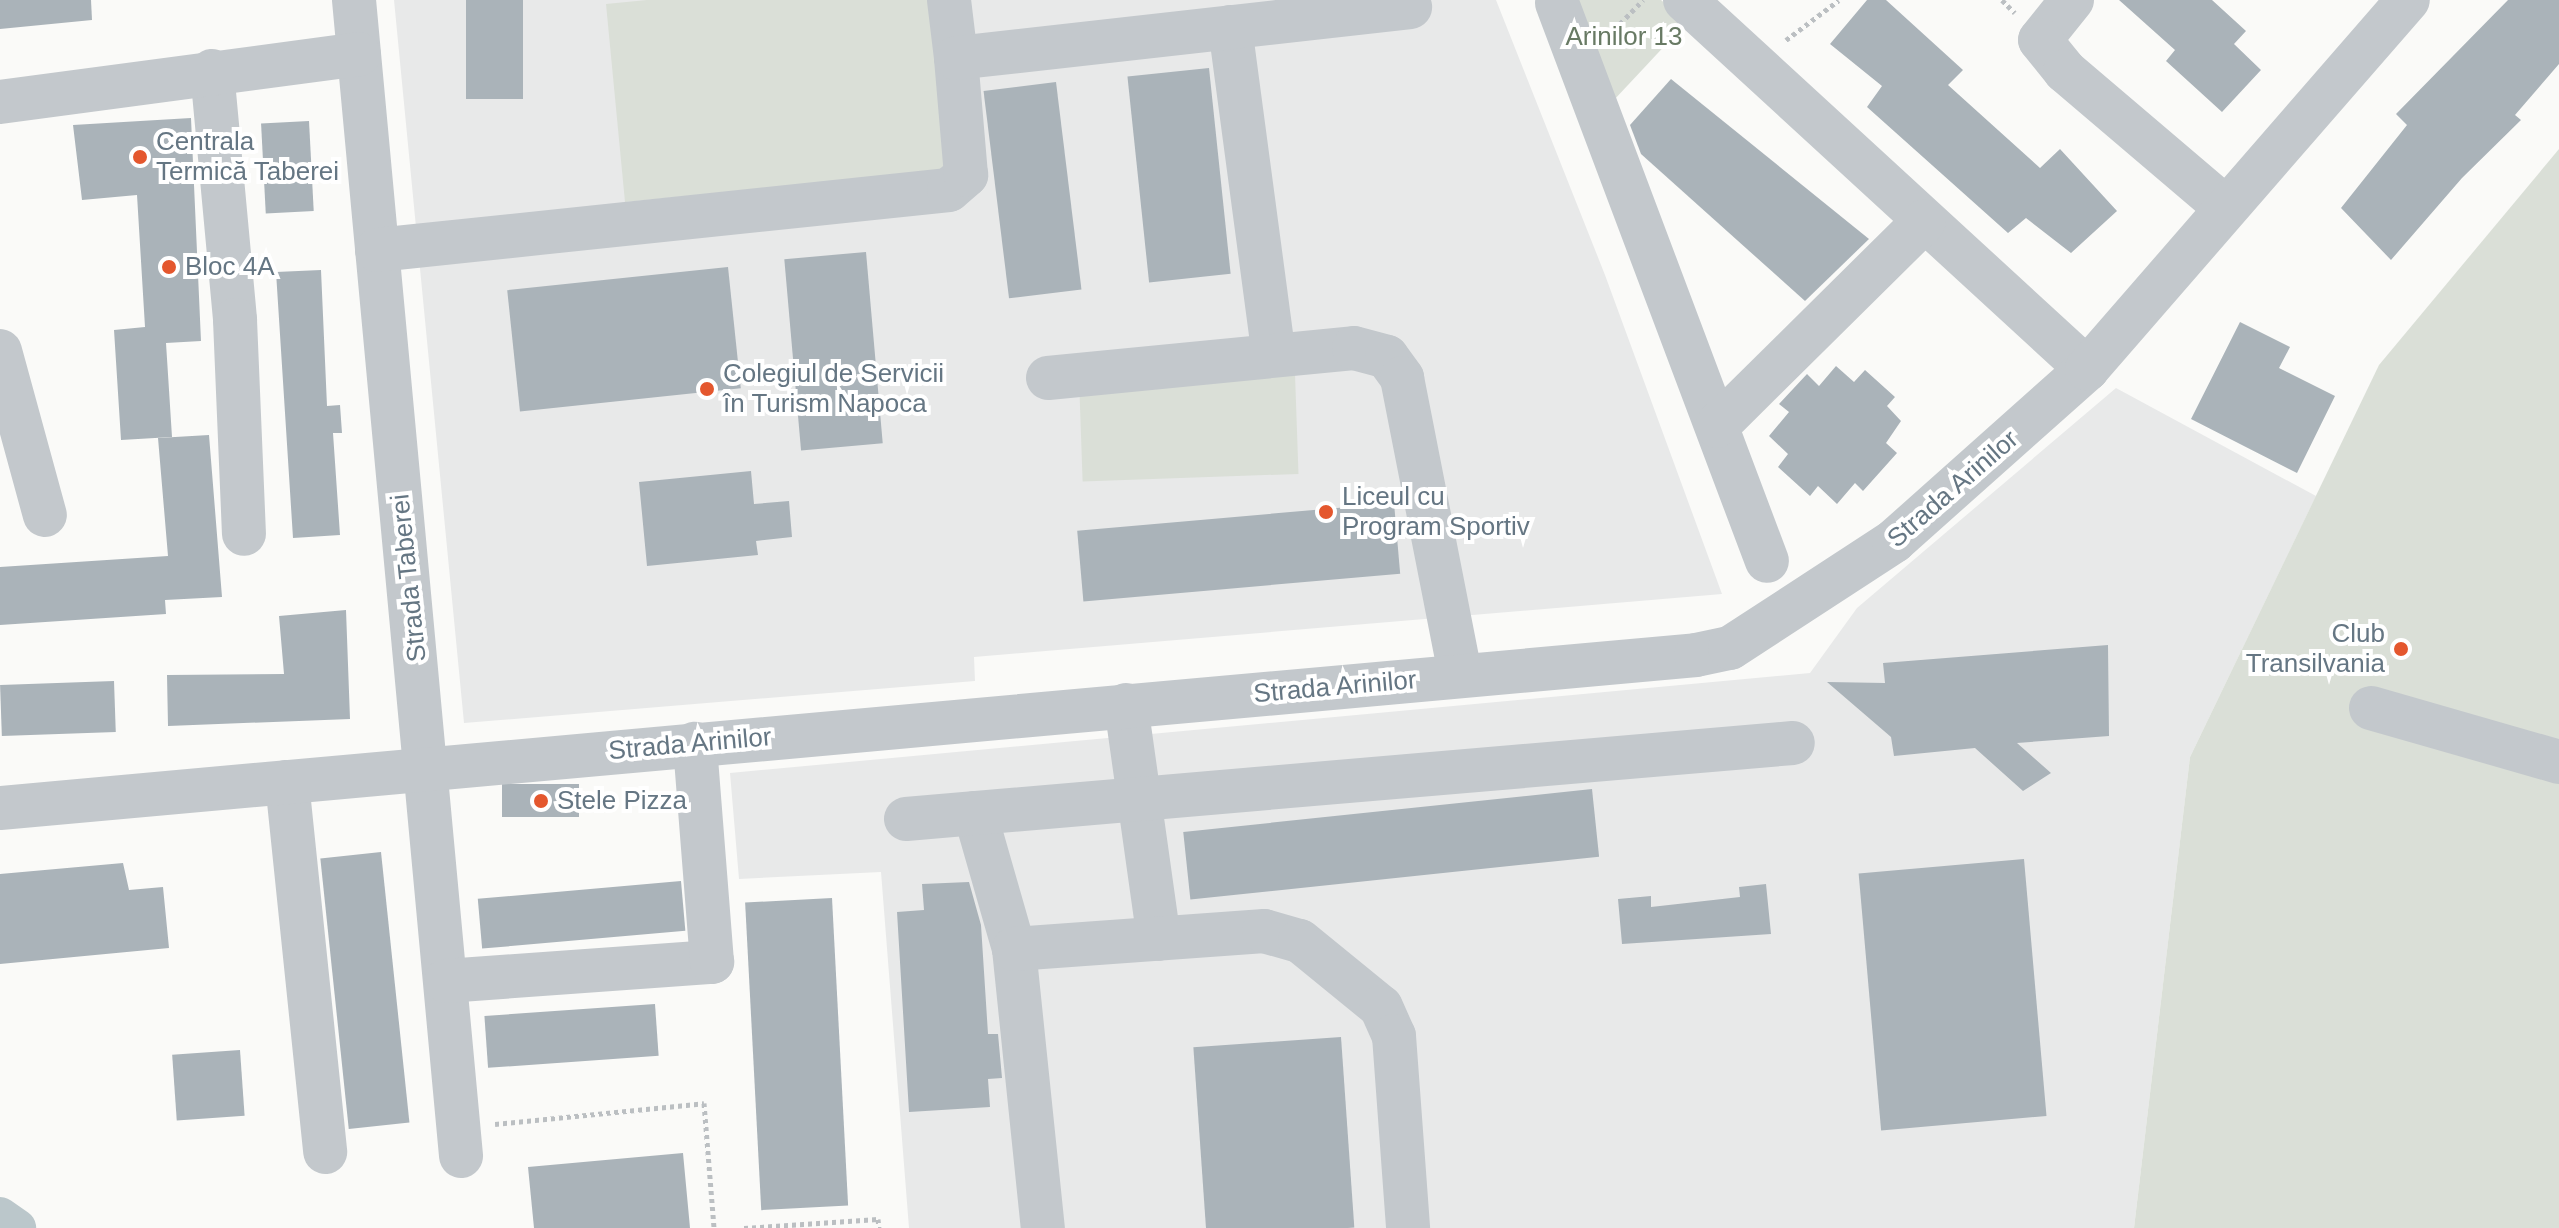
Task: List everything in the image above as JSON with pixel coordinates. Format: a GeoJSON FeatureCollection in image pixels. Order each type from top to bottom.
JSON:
{"type":"FeatureCollection","features":[{"type":"Feature","properties":{"kind":"street","name":"Strada Taberei"},"geometry":{"type":"LineString","coordinates":[[354,0],[460,1139]]}},
{"type":"Feature","properties":{"kind":"street"},"geometry":{"type":"LineString","coordinates":[[377,250],[949,190],[966,175],[949,0]]}},
{"type":"Feature","properties":{"kind":"street"},"geometry":{"type":"LineString","coordinates":[[1685,0],[2087,369]]}},
{"type":"Feature","properties":{"kind":"street"},"geometry":{"type":"LineString","coordinates":[[2072,0],[2040,40],[2065,71],[2226,208]]}},
{"type":"Feature","properties":{"kind":"street","name":"Strada Arinilor"},"geometry":{"type":"LineString","coordinates":[[0,808],[427,767],[1696,655],[1730,648],[1894,541],[2087,369],[2408,0]]}},
{"type":"Feature","properties":{"kind":"street"},"geometry":{"type":"LineString","coordinates":[[1557,3],[1767,561]]}},
{"type":"Feature","properties":{"kind":"street"},"geometry":{"type":"LineString","coordinates":[[956,58],[1410,7]]}},
{"type":"Feature","properties":{"kind":"street"},"geometry":{"type":"LineString","coordinates":[[1230,27],[1274,355]]}},
{"type":"Feature","properties":{"kind":"street"},"geometry":{"type":"LineString","coordinates":[[0,102],[212,71],[359,54]]}},
{"type":"Feature","properties":{"kind":"street"},"geometry":{"type":"LineString","coordinates":[[212,71],[235,320],[244,534]]}},
{"type":"Feature","properties":{"kind":"street"},"geometry":{"type":"LineString","coordinates":[[1717,426],[1924,221]]}},
{"type":"Feature","properties":{"kind":"street"},"geometry":{"type":"LineString","coordinates":[[1048,378],[1354,348],[1387,357],[1402,378],[1460,675]]}},
{"type":"Feature","properties":{"kind":"street"},"geometry":{"type":"LineString","coordinates":[[0,351],[45,515]]}},
{"type":"Feature","properties":{"kind":"street"},"geometry":{"type":"LineString","coordinates":[[1126,705],[1142,797],[1159,939]]}},
{"type":"Feature","properties":{"kind":"street"},"geometry":{"type":"LineString","coordinates":[[2371,708],[2559,762]]}},
{"type":"Feature","properties":{"kind":"street"},"geometry":{"type":"LineString","coordinates":[[906,819],[1793,743]]}},
{"type":"Feature","properties":{"kind":"street"},"geometry":{"type":"LineString","coordinates":[[446,981],[712,962],[695,744]]}},
{"type":"Feature","properties":{"kind":"street"},"geometry":{"type":"LineString","coordinates":[[287,782],[325,1152]]}},
{"type":"Feature","properties":{"kind":"street"},"geometry":{"type":"LineString","coordinates":[[975,813],[1014,949],[1043,1228]]}},
{"type":"Feature","properties":{"kind":"street"},"geometry":{"type":"LineString","coordinates":[[1014,949],[1264,931],[1300,941],[1381,1007],[1394,1036],[1408,1228]]}},
{"type":"Feature","properties":{"kind":"path"},"geometry":{"type":"LineString","coordinates":[[1756,63],[1839,0]]}},
{"type":"Feature","properties":{"kind":"path"},"geometry":{"type":"LineString","coordinates":[[460,1139],[501,1124],[704,1103],[714,1228]]}},
{"type":"Feature","properties":{"kind":"path"},"geometry":{"type":"LineString","coordinates":[[744,1228],[878,1219],[879,1228]]}},
{"type":"Feature","properties":{"kind":"shaded area","name":"Colegiul de Servicii în Turism Napoca"},"geometry":{"type":"Polygon","coordinates":[[[394,0],[1496,0],[1605,275],[1722,594],[974,657],[975,681],[464,723],[394,0]]]}},
{"type":"Feature","properties":{"kind":"shaded area"},"geometry":{"type":"Polygon","coordinates":[[[2116,388],[2316,496],[2190,757],[2134,1228],[909,1228],[881,872],[739,879],[730,773],[1810,673],[1857,608],[2116,388]]]}},
{"type":"Feature","properties":{"kind":"green space"},"geometry":{"type":"Polygon","coordinates":[[[647,0],[929,0],[946,170],[625,202],[606,4],[647,0]]]}},
{"type":"Feature","properties":{"kind":"green space","name":"Arinilor 13"},"geometry":{"type":"Polygon","coordinates":[[[1571,0],[1661,0],[1687,22],[1613,101],[1571,0]]]}},
{"type":"Feature","properties":{"kind":"green space","name":"Club Transilvania"},"geometry":{"type":"Polygon","coordinates":[[[2559,149],[2559,1228],[2134,1228],[2190,757],[2379,365],[2559,149]]]}},
{"type":"Feature","properties":{"kind":"green space"},"geometry":{"type":"Polygon","coordinates":[[[1295,374],[1298,474],[1083,481],[1079,382],[1295,374]]]}},
{"type":"Feature","properties":{"kind":"building"},"geometry":{"type":"Polygon","coordinates":[[[0,0],[91,0],[92,20],[0,29],[0,0]]]}},
{"type":"Feature","properties":{"kind":"building"},"geometry":{"type":"Polygon","coordinates":[[[466,0],[523,0],[523,99],[466,99],[466,0]]]}},
{"type":"Feature","properties":{"kind":"building"},"geometry":{"type":"Polygon","coordinates":[[[1867,0],[1886,0],[1963,70],[1948,85],[2040,168],[2060,149],[2117,211],[2071,253],[2026,218],[2008,233],[1867,107],[1882,86],[1830,44],[1867,0]]]}},
{"type":"Feature","properties":{"kind":"building"},"geometry":{"type":"Polygon","coordinates":[[[2119,0],[2212,0],[2246,31],[2234,44],[2261,70],[2222,112],[2166,61],[2175,50],[2119,0]]]}},
{"type":"Feature","properties":{"kind":"building"},"geometry":{"type":"Polygon","coordinates":[[[2508,0],[2559,0],[2559,64],[2515,115],[2521,120],[2462,178],[2391,260],[2341,208],[2407,125],[2396,114],[2508,0]]]}},
{"type":"Feature","properties":{"kind":"building"},"geometry":{"type":"Polygon","coordinates":[[[1209,68],[1231,274],[1149,282],[1127,77],[1209,68]]]}},
{"type":"Feature","properties":{"kind":"building"},"geometry":{"type":"Polygon","coordinates":[[[1671,79],[1869,239],[1805,301],[1641,154],[1630,125],[1671,79]]]}},
{"type":"Feature","properties":{"kind":"building"},"geometry":{"type":"Polygon","coordinates":[[[1056,82],[1081,289],[1009,298],[984,91],[1056,82]]]}},
{"type":"Feature","properties":{"kind":"building"},"geometry":{"type":"Polygon","coordinates":[[[191,118],[201,341],[166,343],[172,437],[121,440],[114,330],[145,327],[137,195],[82,200],[73,125],[191,118]]]}},
{"type":"Feature","properties":{"kind":"building"},"geometry":{"type":"Polygon","coordinates":[[[309,121],[314,211],[266,213],[261,124],[309,121]]]}},
{"type":"Feature","properties":{"kind":"building"},"geometry":{"type":"Polygon","coordinates":[[[866,252],[883,443],[801,450],[784,259],[866,252]]]}},
{"type":"Feature","properties":{"kind":"building"},"geometry":{"type":"Polygon","coordinates":[[[728,267],[741,388],[520,412],[507,290],[728,267]]]}},
{"type":"Feature","properties":{"kind":"building"},"geometry":{"type":"Polygon","coordinates":[[[321,270],[327,406],[340,405],[342,433],[333,433],[340,535],[293,538],[276,272],[321,270]]]}},
{"type":"Feature","properties":{"kind":"building"},"geometry":{"type":"Polygon","coordinates":[[[2240,322],[2290,347],[2279,368],[2335,396],[2297,473],[2191,419],[2240,322]]]}},
{"type":"Feature","properties":{"kind":"building"},"geometry":{"type":"Polygon","coordinates":[[[1836,366],[1854,382],[1865,370],[1895,397],[1887,406],[1901,421],[1886,443],[1897,453],[1863,491],[1855,483],[1837,504],[1818,486],[1810,496],[1778,467],[1788,454],[1769,436],[1789,412],[1779,404],[1807,374],[1819,386],[1836,366]]]}},
{"type":"Feature","properties":{"kind":"building"},"geometry":{"type":"Polygon","coordinates":[[[209,435],[222,597],[165,600],[166,614],[0,625],[0,567],[168,556],[158,438],[209,435]]]}},
{"type":"Feature","properties":{"kind":"building"},"geometry":{"type":"Polygon","coordinates":[[[751,471],[754,504],[789,501],[792,537],[756,541],[758,555],[647,566],[639,482],[751,471]]]}},
{"type":"Feature","properties":{"kind":"building"},"geometry":{"type":"Polygon","coordinates":[[[1394,503],[1400,574],[1083,601],[1077,531],[1394,503]]]}},
{"type":"Feature","properties":{"kind":"building"},"geometry":{"type":"Polygon","coordinates":[[[346,610],[350,719],[168,726],[167,675],[284,674],[279,616],[346,610]]]}},
{"type":"Feature","properties":{"kind":"building"},"geometry":{"type":"Polygon","coordinates":[[[2108,645],[2109,736],[2017,743],[2051,773],[2023,791],[1975,748],[1894,756],[1891,737],[1827,682],[1885,683],[1883,663],[2108,645]]]}},
{"type":"Feature","properties":{"kind":"building"},"geometry":{"type":"Polygon","coordinates":[[[114,681],[116,732],[2,736],[0,685],[114,681]]]}},
{"type":"Feature","properties":{"kind":"building","name":"Stele Pizza"},"geometry":{"type":"Polygon","coordinates":[[[502,784],[579,784],[579,817],[502,817],[502,784]]]}},
{"type":"Feature","properties":{"kind":"building"},"geometry":{"type":"Polygon","coordinates":[[[1592,789],[1599,857],[1190,900],[1183,832],[1592,789]]]}},
{"type":"Feature","properties":{"kind":"building"},"geometry":{"type":"Polygon","coordinates":[[[381,852],[409,1123],[349,1129],[320,858],[381,852]]]}},
{"type":"Feature","properties":{"kind":"building"},"geometry":{"type":"Polygon","coordinates":[[[2024,859],[2046,1116],[1881,1130],[1859,873],[2024,859]]]}},
{"type":"Feature","properties":{"kind":"building"},"geometry":{"type":"Polygon","coordinates":[[[123,863],[129,890],[163,887],[169,948],[0,964],[0,874],[123,863]]]}},
{"type":"Feature","properties":{"kind":"building"},"geometry":{"type":"Polygon","coordinates":[[[681,881],[685,931],[482,949],[478,899],[681,881]]]}},
{"type":"Feature","properties":{"kind":"building"},"geometry":{"type":"Polygon","coordinates":[[[969,882],[981,925],[988,1034],[998,1034],[1002,1078],[988,1079],[990,1107],[909,1112],[897,912],[924,910],[922,884],[969,882]]]}},
{"type":"Feature","properties":{"kind":"building"},"geometry":{"type":"Polygon","coordinates":[[[1766,884],[1771,934],[1622,944],[1618,899],[1651,896],[1651,907],[1740,897],[1739,887],[1766,884]]]}},
{"type":"Feature","properties":{"kind":"building"},"geometry":{"type":"Polygon","coordinates":[[[832,898],[848,1206],[761,1210],[745,903],[832,898]]]}},
{"type":"Feature","properties":{"kind":"building"},"geometry":{"type":"Polygon","coordinates":[[[655,1004],[659,1056],[488,1068],[484,1016],[655,1004]]]}},
{"type":"Feature","properties":{"kind":"building"},"geometry":{"type":"Polygon","coordinates":[[[1341,1037],[1354,1228],[1206,1228],[1193,1047],[1341,1037]]]}},
{"type":"Feature","properties":{"kind":"building"},"geometry":{"type":"Polygon","coordinates":[[[240,1050],[245,1116],[177,1121],[172,1055],[240,1050]]]}},
{"type":"Feature","properties":{"kind":"building"},"geometry":{"type":"Polygon","coordinates":[[[683,1153],[690,1228],[534,1228],[528,1167],[683,1153]]]}},
{"type":"Feature","properties":{"kind":"waterway"},"geometry":{"type":"LineString","coordinates":[[0,1216],[17,1228]]}},
{"type":"Feature","properties":{"kind":"place","name":"Centrala Termică Taberei"},"geometry":{"type":"Point","coordinates":[140,157]}},
{"type":"Feature","properties":{"kind":"place","name":"Bloc 4A"},"geometry":{"type":"Point","coordinates":[169,267]}},
{"type":"Feature","properties":{"kind":"place","name":"Colegiul de Servicii în Turism Napoca"},"geometry":{"type":"Point","coordinates":[707,389]}},
{"type":"Feature","properties":{"kind":"place","name":"Liceul cu Program Sportiv"},"geometry":{"type":"Point","coordinates":[1326,512]}},
{"type":"Feature","properties":{"kind":"place","name":"Club Transilvania"},"geometry":{"type":"Point","coordinates":[2401,649]}},
{"type":"Feature","properties":{"kind":"place","name":"Stele Pizza"},"geometry":{"type":"Point","coordinates":[541,801]}}]}
